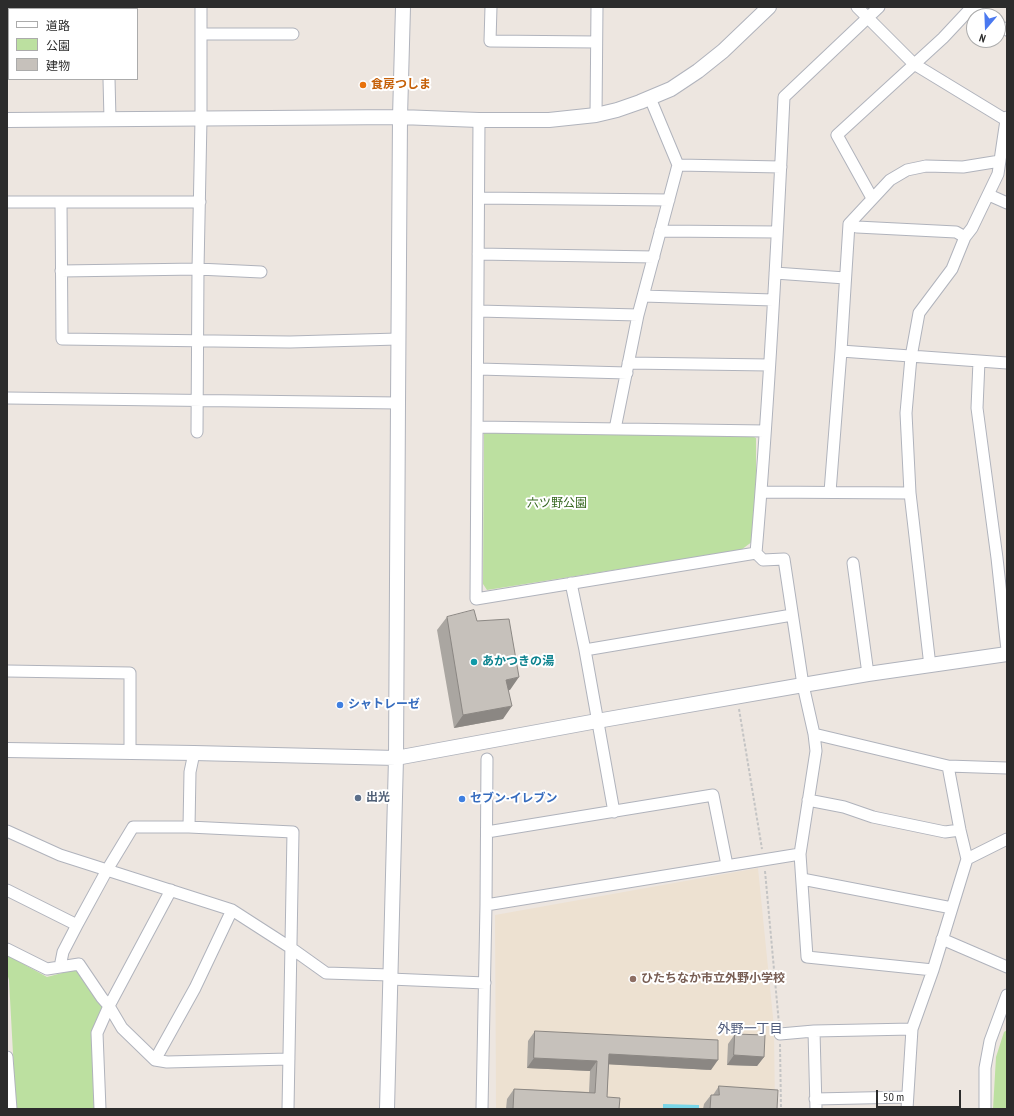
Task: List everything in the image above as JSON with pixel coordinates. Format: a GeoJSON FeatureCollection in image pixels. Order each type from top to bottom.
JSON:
{"type":"FeatureCollection","features":[{"type":"Feature","properties":{"kind":"street"},"geometry":{"type":"LineString","coordinates":[[197,432],[198,269],[202,119],[201,7]]}},
{"type":"Feature","properties":{"kind":"street"},"geometry":{"type":"LineString","coordinates":[[387,1109],[396,758],[400,117],[403,7]]}},
{"type":"Feature","properties":{"kind":"street"},"geometry":{"type":"LineString","coordinates":[[491,7],[490,41],[596,42]]}},
{"type":"Feature","properties":{"kind":"street"},"geometry":{"type":"LineString","coordinates":[[596,115],[597,7]]}},
{"type":"Feature","properties":{"kind":"street"},"geometry":{"type":"LineString","coordinates":[[7,120],[400,117],[480,120],[549,120],[596,115],[617,110],[671,89],[698,71],[723,51],[768,7]]}},
{"type":"Feature","properties":{"kind":"street"},"geometry":{"type":"LineString","coordinates":[[857,7],[914,64],[1007,119],[998,174],[972,228],[965,237],[952,269],[919,313],[911,356],[906,413],[910,493],[930,666]]}},
{"type":"Feature","properties":{"kind":"street"},"geometry":{"type":"LineString","coordinates":[[879,7],[784,97],[775,273],[756,553],[763,560],[784,559],[803,686],[814,734],[816,751],[800,854],[807,957],[933,970]]}},
{"type":"Feature","properties":{"kind":"street"},"geometry":{"type":"LineString","coordinates":[[872,198],[837,136],[943,38],[966,13]]}},
{"type":"Feature","properties":{"kind":"street"},"geometry":{"type":"LineString","coordinates":[[201,34],[293,34]]}},
{"type":"Feature","properties":{"kind":"street"},"geometry":{"type":"LineString","coordinates":[[109,80],[110,119]]}},
{"type":"Feature","properties":{"kind":"street"},"geometry":{"type":"LineString","coordinates":[[615,429],[638,316],[678,165],[650,98]]}},
{"type":"Feature","properties":{"kind":"street"},"geometry":{"type":"LineString","coordinates":[[480,120],[476,599],[756,553]]}},
{"type":"Feature","properties":{"kind":"street"},"geometry":{"type":"LineString","coordinates":[[830,492],[849,224],[890,180],[907,170],[926,166],[963,167],[1000,161]]}},
{"type":"Feature","properties":{"kind":"street"},"geometry":{"type":"LineString","coordinates":[[678,165],[780,167]]}},
{"type":"Feature","properties":{"kind":"street"},"geometry":{"type":"LineString","coordinates":[[988,195],[1007,202]]}},
{"type":"Feature","properties":{"kind":"street"},"geometry":{"type":"LineString","coordinates":[[479,198],[669,200]]}},
{"type":"Feature","properties":{"kind":"street"},"geometry":{"type":"LineString","coordinates":[[7,202],[200,202]]}},
{"type":"Feature","properties":{"kind":"street"},"geometry":{"type":"LineString","coordinates":[[61,202],[62,339],[290,342],[398,339]]}},
{"type":"Feature","properties":{"kind":"street"},"geometry":{"type":"LineString","coordinates":[[849,224],[857,227],[956,232],[965,237]]}},
{"type":"Feature","properties":{"kind":"street"},"geometry":{"type":"LineString","coordinates":[[660,231],[777,232]]}},
{"type":"Feature","properties":{"kind":"street"},"geometry":{"type":"LineString","coordinates":[[478,254],[654,257]]}},
{"type":"Feature","properties":{"kind":"street"},"geometry":{"type":"LineString","coordinates":[[61,270],[198,269],[261,272]]}},
{"type":"Feature","properties":{"kind":"street"},"geometry":{"type":"LineString","coordinates":[[775,273],[845,278]]}},
{"type":"Feature","properties":{"kind":"street"},"geometry":{"type":"LineString","coordinates":[[643,296],[773,300]]}},
{"type":"Feature","properties":{"kind":"street"},"geometry":{"type":"LineString","coordinates":[[478,311],[638,316]]}},
{"type":"Feature","properties":{"kind":"street"},"geometry":{"type":"LineString","coordinates":[[841,351],[1007,363]]}},
{"type":"Feature","properties":{"kind":"street"},"geometry":{"type":"LineString","coordinates":[[979,361],[977,408],[1002,557],[1007,650]]}},
{"type":"Feature","properties":{"kind":"street"},"geometry":{"type":"LineString","coordinates":[[478,369],[769,365]]}},
{"type":"Feature","properties":{"kind":"street"},"geometry":{"type":"LineString","coordinates":[[7,398],[398,403]]}},
{"type":"Feature","properties":{"kind":"street"},"geometry":{"type":"LineString","coordinates":[[477,427],[765,432]]}},
{"type":"Feature","properties":{"kind":"street"},"geometry":{"type":"LineString","coordinates":[[761,492],[910,493]]}},
{"type":"Feature","properties":{"kind":"street"},"geometry":{"type":"LineString","coordinates":[[853,562],[868,674]]}},
{"type":"Feature","properties":{"kind":"street"},"geometry":{"type":"LineString","coordinates":[[571,583],[585,650],[614,812]]}},
{"type":"Feature","properties":{"kind":"street"},"geometry":{"type":"LineString","coordinates":[[585,650],[792,615]]}},
{"type":"Feature","properties":{"kind":"street"},"geometry":{"type":"LineString","coordinates":[[7,750],[396,758],[597,721],[868,674],[1007,654]]}},
{"type":"Feature","properties":{"kind":"street"},"geometry":{"type":"LineString","coordinates":[[7,671],[130,673],[130,752]]}},
{"type":"Feature","properties":{"kind":"street"},"geometry":{"type":"LineString","coordinates":[[814,734],[948,766],[1007,768]]}},
{"type":"Feature","properties":{"kind":"street"},"geometry":{"type":"LineString","coordinates":[[189,827],[190,772],[194,753]]}},
{"type":"Feature","properties":{"kind":"street"},"geometry":{"type":"LineString","coordinates":[[482,1109],[487,759]]}},
{"type":"Feature","properties":{"kind":"street"},"geometry":{"type":"LineString","coordinates":[[907,1109],[912,1029],[933,970],[967,859],[948,766]]}},
{"type":"Feature","properties":{"kind":"street"},"geometry":{"type":"LineString","coordinates":[[487,832],[713,795],[727,865]]}},
{"type":"Feature","properties":{"kind":"street"},"geometry":{"type":"LineString","coordinates":[[808,800],[844,808],[873,817],[945,832],[960,830]]}},
{"type":"Feature","properties":{"kind":"street"},"geometry":{"type":"LineString","coordinates":[[60,967],[63,952],[77,925],[107,870],[133,827],[189,827],[293,832],[288,1109]]}},
{"type":"Feature","properties":{"kind":"street"},"geometry":{"type":"LineString","coordinates":[[7,831],[60,855],[232,910],[291,948],[326,973],[484,983]]}},
{"type":"Feature","properties":{"kind":"street"},"geometry":{"type":"LineString","coordinates":[[967,859],[1007,840]]}},
{"type":"Feature","properties":{"kind":"street"},"geometry":{"type":"LineString","coordinates":[[486,905],[800,854]]}},
{"type":"Feature","properties":{"kind":"street"},"geometry":{"type":"LineString","coordinates":[[802,879],[952,908]]}},
{"type":"Feature","properties":{"kind":"street"},"geometry":{"type":"LineString","coordinates":[[7,890],[77,925]]}},
{"type":"Feature","properties":{"kind":"street"},"geometry":{"type":"LineString","coordinates":[[100,1109],[98,1033],[109,1006],[171,890]]}},
{"type":"Feature","properties":{"kind":"street"},"geometry":{"type":"LineString","coordinates":[[156,1060],[195,988],[232,910]]}},
{"type":"Feature","properties":{"kind":"street"},"geometry":{"type":"LineString","coordinates":[[942,939],[1007,967]]}},
{"type":"Feature","properties":{"kind":"street"},"geometry":{"type":"LineString","coordinates":[[7,949],[47,969],[79,964],[109,1006],[122,1028],[156,1060],[167,1062],[289,1059]]}},
{"type":"Feature","properties":{"kind":"street"},"geometry":{"type":"LineString","coordinates":[[985,1109],[985,1068],[990,1041],[1003,1017],[1007,995]]}},
{"type":"Feature","properties":{"kind":"street"},"geometry":{"type":"LineString","coordinates":[[780,1034],[814,1031],[912,1029]]}},
{"type":"Feature","properties":{"kind":"street"},"geometry":{"type":"LineString","coordinates":[[814,1031],[815,1104],[907,1097]]}},
{"type":"Feature","properties":{"kind":"street"},"geometry":{"type":"LineString","coordinates":[[7,1057],[11,1109]]}},
{"type":"Feature","properties":{"kind":"path"},"geometry":{"type":"LineString","coordinates":[[737,697],[764,860],[780,1034],[781,1109]]}},
{"type":"Feature","properties":{"kind":"shaded area","name":"ひたちなか市立外野小学校"},"geometry":{"type":"Polygon","coordinates":[[[758,868],[774,1027],[775,1109],[496,1109],[495,915],[758,868]]]}},
{"type":"Feature","properties":{"kind":"green space","name":"六ツ野公園"},"geometry":{"type":"Polygon","coordinates":[[[484,430],[746,433],[756,438],[756,489],[753,541],[741,550],[487,590],[483,584],[484,430]]]}},
{"type":"Feature","properties":{"kind":"green space"},"geometry":{"type":"Polygon","coordinates":[[[7,955],[47,977],[77,969],[102,1007],[102,1014],[92,1030],[94,1108],[16,1109],[7,955]]]}},
{"type":"Feature","properties":{"kind":"green space"},"geometry":{"type":"Polygon","coordinates":[[[1007,1030],[1007,1109],[993,1109],[996,1057],[1004,1032],[1007,1030]]]}},
{"type":"Feature","properties":{"kind":"water"},"geometry":{"type":"Polygon","coordinates":[[[663,1104],[699,1105],[699,1109],[663,1109],[663,1104]]]}},
{"type":"Feature","properties":{"kind":"building","name":"あかつきの湯"},"geometry":{"type":"Polygon","coordinates":[[[474,610],[477,621],[509,619],[519,677],[506,680],[512,706],[463,715],[447,617],[474,610]]]}},
{"type":"Feature","properties":{"kind":"building"},"geometry":{"type":"Polygon","coordinates":[[[535,1031],[718,1040],[718,1060],[609,1054],[607,1097],[620,1098],[619,1109],[513,1109],[514,1089],[595,1093],[597,1061],[534,1058],[535,1031]]]}},
{"type":"Feature","properties":{"kind":"building"},"geometry":{"type":"Polygon","coordinates":[[[735,1034],[765,1035],[764,1057],[734,1055],[735,1034]]]}},
{"type":"Feature","properties":{"kind":"building"},"geometry":{"type":"Polygon","coordinates":[[[719,1086],[778,1090],[777,1109],[710,1109],[711,1095],[719,1095],[719,1086]]]}},
{"type":"Feature","properties":{"kind":"place","name":"食房つしま"},"geometry":{"type":"Point","coordinates":[363,85]}},
{"type":"Feature","properties":{"kind":"place","name":"あかつきの湯"},"geometry":{"type":"Point","coordinates":[474,662]}},
{"type":"Feature","properties":{"kind":"place","name":"シャトレーゼ"},"geometry":{"type":"Point","coordinates":[340,705]}},
{"type":"Feature","properties":{"kind":"place","name":"出光"},"geometry":{"type":"Point","coordinates":[358,798]}},
{"type":"Feature","properties":{"kind":"place","name":"セブン-イレブン"},"geometry":{"type":"Point","coordinates":[462,799]}},
{"type":"Feature","properties":{"kind":"place","name":"ひたちなか市立外野小学校"},"geometry":{"type":"Point","coordinates":[633,979]}},
{"type":"Feature","properties":{"kind":"district","name":"外野一丁目"},"geometry":{"type":"Point","coordinates":[750,1029]}}]}
